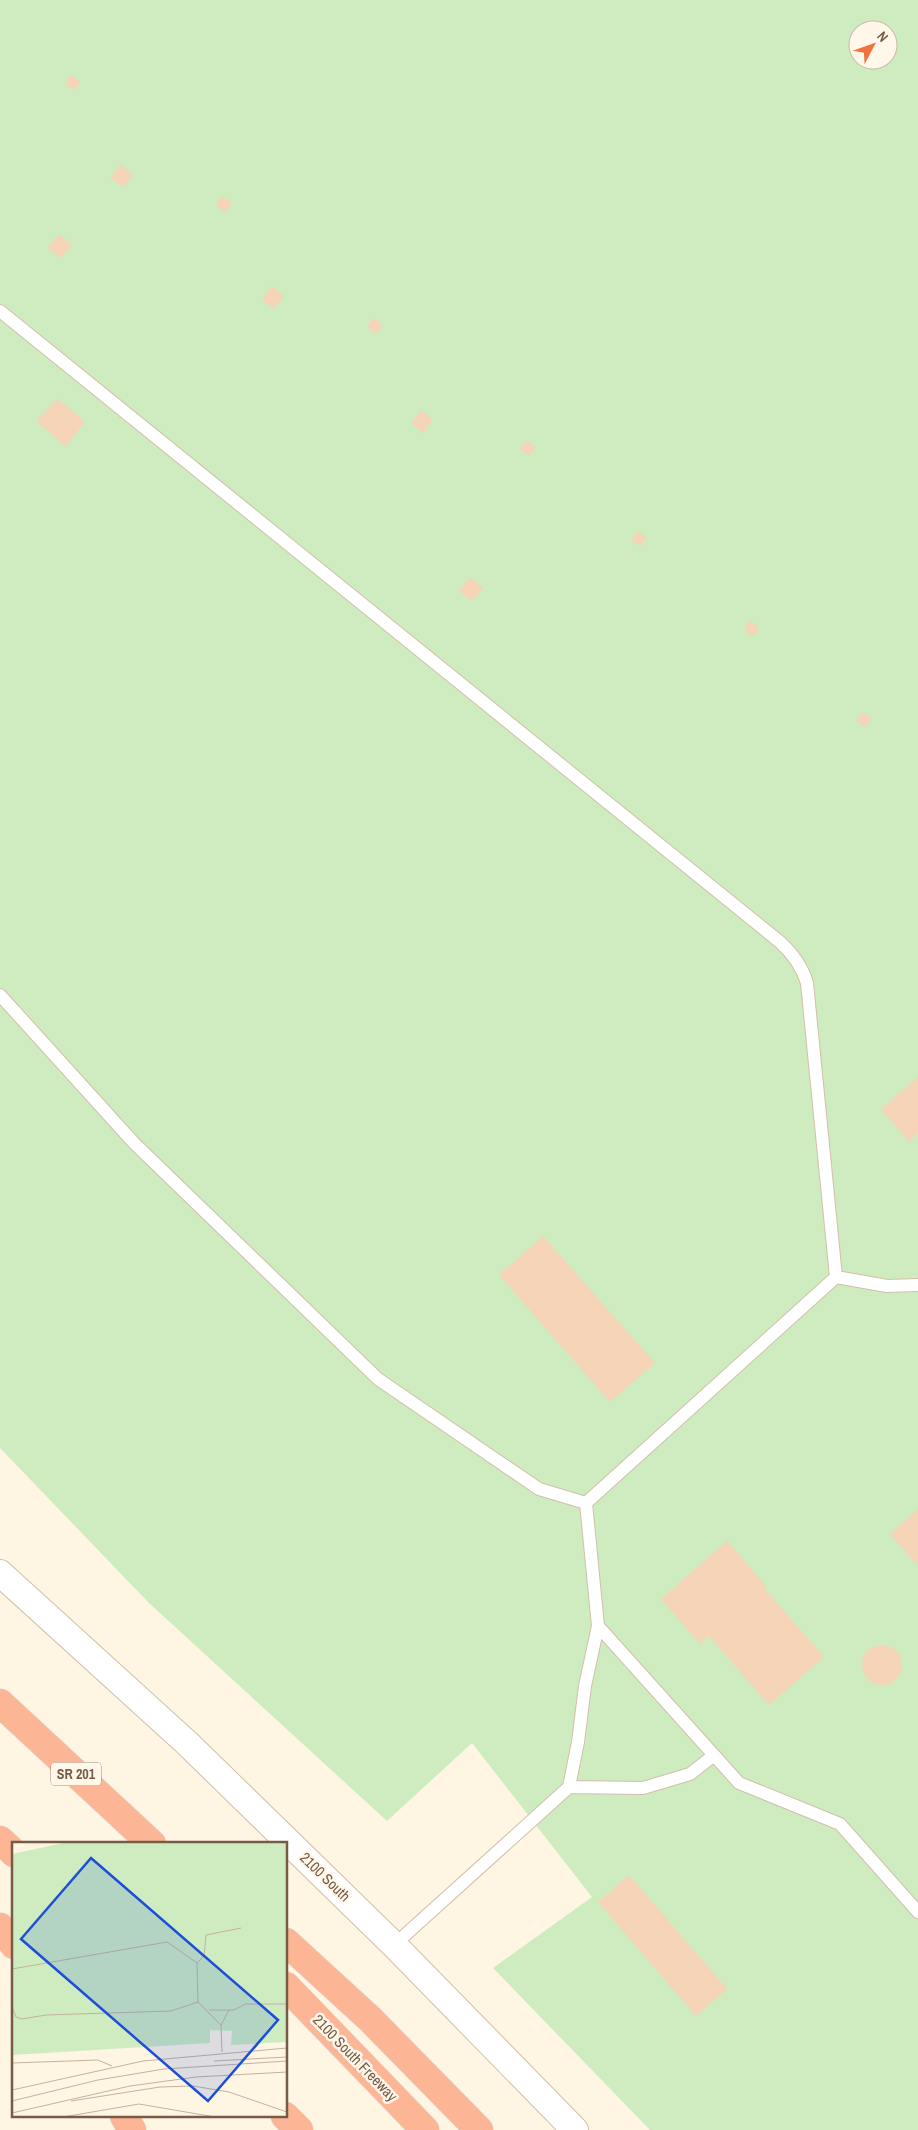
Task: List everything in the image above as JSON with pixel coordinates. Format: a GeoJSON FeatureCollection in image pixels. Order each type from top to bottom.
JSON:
{"type":"FeatureCollection","features":[{"type":"Feature","properties":{"kind":"highway","name":"SR 201"},"geometry":{"type":"LineString","coordinates":[[0,1703],[150,1842]]}},
{"type":"Feature","properties":{"kind":"highway"},"geometry":{"type":"LineString","coordinates":[[0,1840],[12,1851]]}},
{"type":"Feature","properties":{"kind":"highway"},"geometry":{"type":"LineString","coordinates":[[0,1927],[12,1942]]}},
{"type":"Feature","properties":{"kind":"highway"},"geometry":{"type":"LineString","coordinates":[[288,1944],[370,2019],[479,2130]]}},
{"type":"Feature","properties":{"kind":"highway","name":"2100 South Freeway"},"geometry":{"type":"LineString","coordinates":[[288,1988],[425,2130]]}},
{"type":"Feature","properties":{"kind":"highway"},"geometry":{"type":"LineString","coordinates":[[125,2118],[132,2130]]}},
{"type":"Feature","properties":{"kind":"highway"},"geometry":{"type":"LineString","coordinates":[[286,2118],[298,2130]]}},
{"type":"Feature","properties":{"kind":"street","name":"2100 South"},"geometry":{"type":"LineString","coordinates":[[0,1573],[188,1744],[394,1945],[575,2130]]}},
{"type":"Feature","properties":{"kind":"lane"},"geometry":{"type":"LineString","coordinates":[[0,311],[789,950],[803,971],[807,983],[836,1277]]}},
{"type":"Feature","properties":{"kind":"lane"},"geometry":{"type":"LineString","coordinates":[[0,995],[134,1143],[378,1379],[540,1489],[586,1503]]}},
{"type":"Feature","properties":{"kind":"lane"},"geometry":{"type":"LineString","coordinates":[[836,1277],[887,1286],[918,1285]]}},
{"type":"Feature","properties":{"kind":"lane"},"geometry":{"type":"LineString","coordinates":[[586,1503],[836,1277]]}},
{"type":"Feature","properties":{"kind":"lane"},"geometry":{"type":"LineString","coordinates":[[394,1945],[569,1787],[578,1742],[585,1686],[598,1626],[586,1503]]}},
{"type":"Feature","properties":{"kind":"lane"},"geometry":{"type":"LineString","coordinates":[[598,1626],[739,1783],[840,1824],[918,1912]]}},
{"type":"Feature","properties":{"kind":"lane"},"geometry":{"type":"LineString","coordinates":[[569,1787],[643,1788],[690,1774],[713,1756]]}},
{"type":"Feature","properties":{"kind":"green space"},"geometry":{"type":"Polygon","coordinates":[[[0,0],[918,0],[918,2130],[650,2130],[493,1968],[592,1897],[472,1743],[387,1821],[149,1603],[0,1448],[0,0]]]}},
{"type":"Feature","properties":{"kind":"building"},"geometry":{"type":"Polygon","coordinates":[[[71,75],[81,82],[74,90],[65,84],[71,75]]]}},
{"type":"Feature","properties":{"kind":"building"},"geometry":{"type":"Polygon","coordinates":[[[121,165],[133,175],[123,187],[110,178],[121,165]]]}},
{"type":"Feature","properties":{"kind":"building"},"geometry":{"type":"Polygon","coordinates":[[[222,196],[232,203],[225,212],[216,206],[222,196]]]}},
{"type":"Feature","properties":{"kind":"building"},"geometry":{"type":"Polygon","coordinates":[[[59,234],[72,245],[60,258],[47,247],[59,234]]]}},
{"type":"Feature","properties":{"kind":"building"},"geometry":{"type":"Polygon","coordinates":[[[272,286],[284,296],[274,309],[262,299],[272,286]]]}},
{"type":"Feature","properties":{"kind":"building"},"geometry":{"type":"Polygon","coordinates":[[[373,318],[383,325],[376,334],[367,327],[373,318]]]}},
{"type":"Feature","properties":{"kind":"building"},"geometry":{"type":"Polygon","coordinates":[[[58,399],[85,421],[66,447],[36,421],[58,399]]]}},
{"type":"Feature","properties":{"kind":"building"},"geometry":{"type":"Polygon","coordinates":[[[421,410],[433,420],[423,433],[411,423],[421,410]]]}},
{"type":"Feature","properties":{"kind":"building"},"geometry":{"type":"Polygon","coordinates":[[[527,441],[536,447],[529,456],[520,449],[527,441]]]}},
{"type":"Feature","properties":{"kind":"building"},"geometry":{"type":"Polygon","coordinates":[[[637,531],[647,537],[640,546],[631,540],[637,531]]]}},
{"type":"Feature","properties":{"kind":"building"},"geometry":{"type":"Polygon","coordinates":[[[470,577],[483,588],[472,601],[459,591],[470,577]]]}},
{"type":"Feature","properties":{"kind":"building"},"geometry":{"type":"Polygon","coordinates":[[[750,621],[759,628],[753,636],[744,630],[750,621]]]}},
{"type":"Feature","properties":{"kind":"building"},"geometry":{"type":"Polygon","coordinates":[[[862,712],[872,718],[865,727],[856,721],[862,712]]]}},
{"type":"Feature","properties":{"kind":"building"},"geometry":{"type":"Polygon","coordinates":[[[918,1077],[918,1133],[909,1142],[881,1109],[918,1077]]]}},
{"type":"Feature","properties":{"kind":"building"},"geometry":{"type":"Polygon","coordinates":[[[543,1236],[655,1363],[610,1402],[499,1275],[543,1236]]]}},
{"type":"Feature","properties":{"kind":"building"},"geometry":{"type":"Polygon","coordinates":[[[918,1509],[918,1566],[890,1534],[918,1509]]]}},
{"type":"Feature","properties":{"kind":"building"},"geometry":{"type":"Polygon","coordinates":[[[727,1541],[766,1586],[764,1588],[824,1657],[769,1705],[709,1636],[700,1644],[661,1599],[727,1541]]]}},
{"type":"Feature","properties":{"kind":"building"},"geometry":{"type":"Polygon","coordinates":[[[878,1645],[886,1645],[893,1648],[899,1654],[902,1665],[899,1676],[893,1682],[886,1685],[878,1685],[871,1682],[865,1676],[862,1669],[862,1661],[865,1654],[871,1648],[878,1645]]]}},
{"type":"Feature","properties":{"kind":"building"},"geometry":{"type":"Polygon","coordinates":[[[629,1875],[727,1989],[696,2016],[598,1902],[629,1875]]]}}]}
